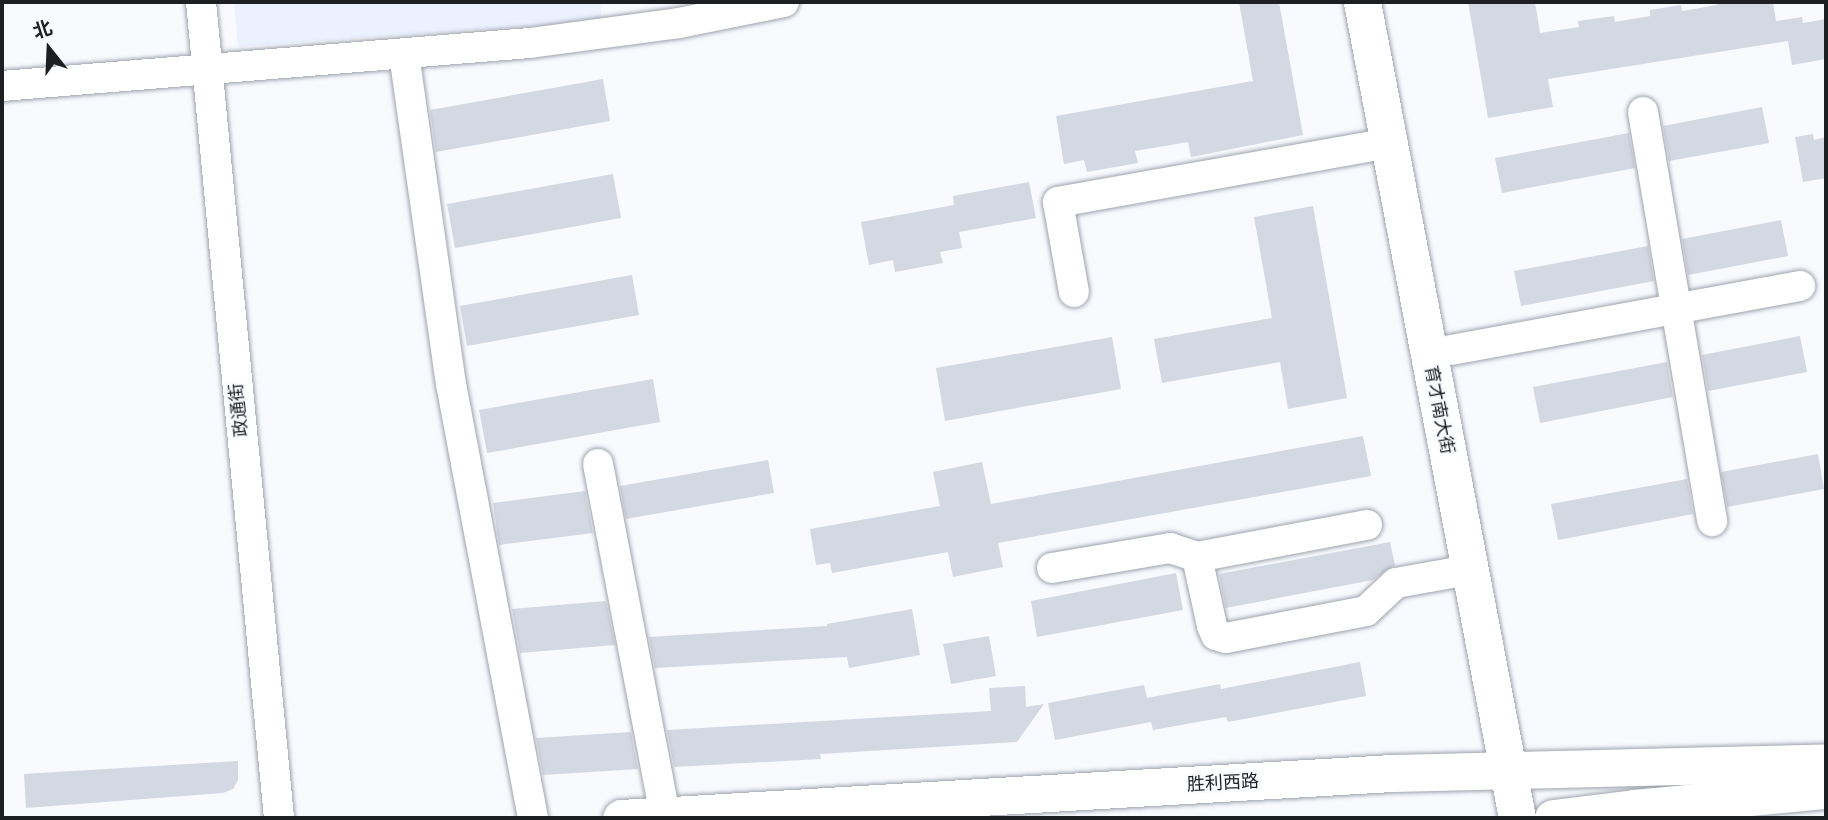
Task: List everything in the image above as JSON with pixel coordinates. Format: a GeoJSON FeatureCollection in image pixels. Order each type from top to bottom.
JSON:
{"type":"FeatureCollection","features":[{"type":"Feature","properties":{"kind":"main road","name":"育才南大街"},"geometry":{"type":"LineString","coordinates":[[1362,2],[1469,569],[1519,770],[1540,818]]}},
{"type":"Feature","properties":{"kind":"main road","name":"育才南大街"},"geometry":{"type":"LineString","coordinates":[[1385,2],[1451,350],[1519,770],[1517,818]]}},
{"type":"Feature","properties":{"kind":"main road","name":"胜利西路"},"geometry":{"type":"LineString","coordinates":[[621,818],[1377,774],[1826,762]]}},
{"type":"Feature","properties":{"kind":"main road"},"geometry":{"type":"LineString","coordinates":[[1553,818],[1634,807],[1826,790]]}},
{"type":"Feature","properties":{"kind":"street","name":"政通街"},"geometry":{"type":"LineString","coordinates":[[201,2],[279,818]]}},
{"type":"Feature","properties":{"kind":"street"},"geometry":{"type":"LineString","coordinates":[[2,86],[530,43],[679,23],[784,2]]}},
{"type":"Feature","properties":{"kind":"street"},"geometry":{"type":"LineString","coordinates":[[404,54],[451,384],[533,818]]}},
{"type":"Feature","properties":{"kind":"street"},"geometry":{"type":"LineString","coordinates":[[1643,112],[1712,521]]}},
{"type":"Feature","properties":{"kind":"street"},"geometry":{"type":"LineString","coordinates":[[1074,292],[1058,202],[1389,143]]}},
{"type":"Feature","properties":{"kind":"street"},"geometry":{"type":"LineString","coordinates":[[1451,350],[1800,286]]}},
{"type":"Feature","properties":{"kind":"street"},"geometry":{"type":"LineString","coordinates":[[598,464],[665,815]]}},
{"type":"Feature","properties":{"kind":"street"},"geometry":{"type":"LineString","coordinates":[[1052,568],[1170,548],[1197,556],[1367,524]]}},
{"type":"Feature","properties":{"kind":"street"},"geometry":{"type":"LineString","coordinates":[[1197,556],[1212,626],[1216,635],[1226,638],[1366,611],[1396,583],[1469,569]]}},
{"type":"Feature","properties":{"kind":"shaded area"},"geometry":{"type":"Polygon","coordinates":[[[234,2],[600,2],[602,21],[238,47],[234,2]]]}},
{"type":"Feature","properties":{"kind":"building"},"geometry":{"type":"Polygon","coordinates":[[[1239,2],[1279,2],[1303,135],[1191,157],[1188,142],[1135,151],[1138,163],[1087,172],[1084,160],[1064,164],[1056,116],[1253,81],[1239,2]]]}},
{"type":"Feature","properties":{"kind":"building"},"geometry":{"type":"Polygon","coordinates":[[[1468,2],[1535,2],[1540,33],[1579,27],[1578,21],[1614,16],[1615,22],[1650,16],[1650,10],[1681,5],[1682,11],[1717,5],[1716,2],[1773,2],[1776,21],[1802,17],[1803,23],[1826,19],[1826,59],[1792,65],[1788,41],[1548,79],[1553,107],[1488,118],[1468,2]]]}},
{"type":"Feature","properties":{"kind":"building"},"geometry":{"type":"Polygon","coordinates":[[[603,79],[610,121],[436,152],[430,110],[603,79]]]}},
{"type":"Feature","properties":{"kind":"building"},"geometry":{"type":"Polygon","coordinates":[[[1762,107],[1769,143],[1669,161],[1663,126],[1762,107]]]}},
{"type":"Feature","properties":{"kind":"building"},"geometry":{"type":"Polygon","coordinates":[[[1629,133],[1635,168],[1502,193],[1495,158],[1629,133]]]}},
{"type":"Feature","properties":{"kind":"building"},"geometry":{"type":"Polygon","coordinates":[[[1813,134],[1814,140],[1826,137],[1826,178],[1803,182],[1795,137],[1813,134]]]}},
{"type":"Feature","properties":{"kind":"building"},"geometry":{"type":"Polygon","coordinates":[[[613,174],[621,218],[455,248],[447,204],[613,174]]]}},
{"type":"Feature","properties":{"kind":"building"},"geometry":{"type":"Polygon","coordinates":[[[1029,182],[1036,218],[959,232],[962,248],[940,252],[943,263],[895,272],[893,260],[869,265],[861,222],[954,205],[953,196],[1029,182]]]}},
{"type":"Feature","properties":{"kind":"building"},"geometry":{"type":"Polygon","coordinates":[[[1313,206],[1347,398],[1288,409],[1280,362],[1162,383],[1154,339],[1272,318],[1254,217],[1313,206]]]}},
{"type":"Feature","properties":{"kind":"building"},"geometry":{"type":"Polygon","coordinates":[[[1781,220],[1788,256],[1688,275],[1682,239],[1781,220]]]}},
{"type":"Feature","properties":{"kind":"building"},"geometry":{"type":"Polygon","coordinates":[[[1648,246],[1654,281],[1521,306],[1514,271],[1648,246]]]}},
{"type":"Feature","properties":{"kind":"building"},"geometry":{"type":"Polygon","coordinates":[[[632,275],[639,315],[467,346],[460,306],[632,275]]]}},
{"type":"Feature","properties":{"kind":"building"},"geometry":{"type":"Polygon","coordinates":[[[1800,336],[1807,372],[1708,391],[1702,355],[1800,336]]]}},
{"type":"Feature","properties":{"kind":"building"},"geometry":{"type":"Polygon","coordinates":[[[1112,337],[1121,389],[945,421],[936,368],[1112,337]]]}},
{"type":"Feature","properties":{"kind":"building"},"geometry":{"type":"Polygon","coordinates":[[[1667,362],[1673,397],[1540,423],[1533,387],[1667,362]]]}},
{"type":"Feature","properties":{"kind":"building"},"geometry":{"type":"Polygon","coordinates":[[[653,379],[660,422],[487,453],[479,410],[653,379]]]}},
{"type":"Feature","properties":{"kind":"building"},"geometry":{"type":"Polygon","coordinates":[[[1363,436],[1371,476],[998,543],[1003,567],[953,577],[948,552],[832,573],[830,563],[816,565],[810,529],[940,506],[933,472],[982,462],[991,504],[1363,436]]]}},
{"type":"Feature","properties":{"kind":"building"},"geometry":{"type":"Polygon","coordinates":[[[1818,454],[1824,489],[1727,507],[1721,472],[1818,454]]]}},
{"type":"Feature","properties":{"kind":"building"},"geometry":{"type":"Polygon","coordinates":[[[768,460],[774,493],[626,519],[620,486],[768,460]]]}},
{"type":"Feature","properties":{"kind":"building"},"geometry":{"type":"Polygon","coordinates":[[[1687,479],[1693,514],[1558,540],[1551,504],[1687,479]]]}},
{"type":"Feature","properties":{"kind":"building"},"geometry":{"type":"Polygon","coordinates":[[[585,491],[593,533],[499,545],[493,503],[585,491]]]}},
{"type":"Feature","properties":{"kind":"building"},"geometry":{"type":"Polygon","coordinates":[[[1390,542],[1395,565],[1373,580],[1226,608],[1219,574],[1390,542]]]}},
{"type":"Feature","properties":{"kind":"building"},"geometry":{"type":"Polygon","coordinates":[[[1176,573],[1183,610],[1037,637],[1031,601],[1176,573]]]}},
{"type":"Feature","properties":{"kind":"building"},"geometry":{"type":"Polygon","coordinates":[[[606,601],[615,645],[520,653],[512,609],[606,601]]]}},
{"type":"Feature","properties":{"kind":"building"},"geometry":{"type":"Polygon","coordinates":[[[912,609],[920,655],[849,668],[847,657],[655,668],[649,637],[827,626],[912,609]]]}},
{"type":"Feature","properties":{"kind":"building"},"geometry":{"type":"Polygon","coordinates":[[[989,636],[996,676],[951,684],[943,644],[989,636]]]}},
{"type":"Feature","properties":{"kind":"building"},"geometry":{"type":"Polygon","coordinates":[[[1360,662],[1366,696],[1228,722],[1226,717],[1153,730],[1151,722],[1055,740],[1048,703],[1144,685],[1147,698],[1220,684],[1221,689],[1360,662]]]}},
{"type":"Feature","properties":{"kind":"building"},"geometry":{"type":"Polygon","coordinates":[[[1025,686],[1026,707],[1044,704],[1017,742],[820,754],[821,759],[674,767],[667,730],[991,711],[989,688],[1025,686]]]}},
{"type":"Feature","properties":{"kind":"building"},"geometry":{"type":"Polygon","coordinates":[[[631,732],[638,769],[543,775],[536,738],[631,732]]]}},
{"type":"Feature","properties":{"kind":"building"},"geometry":{"type":"Polygon","coordinates":[[[238,761],[238,780],[233,789],[223,793],[26,808],[24,774],[238,761]]]}}]}
